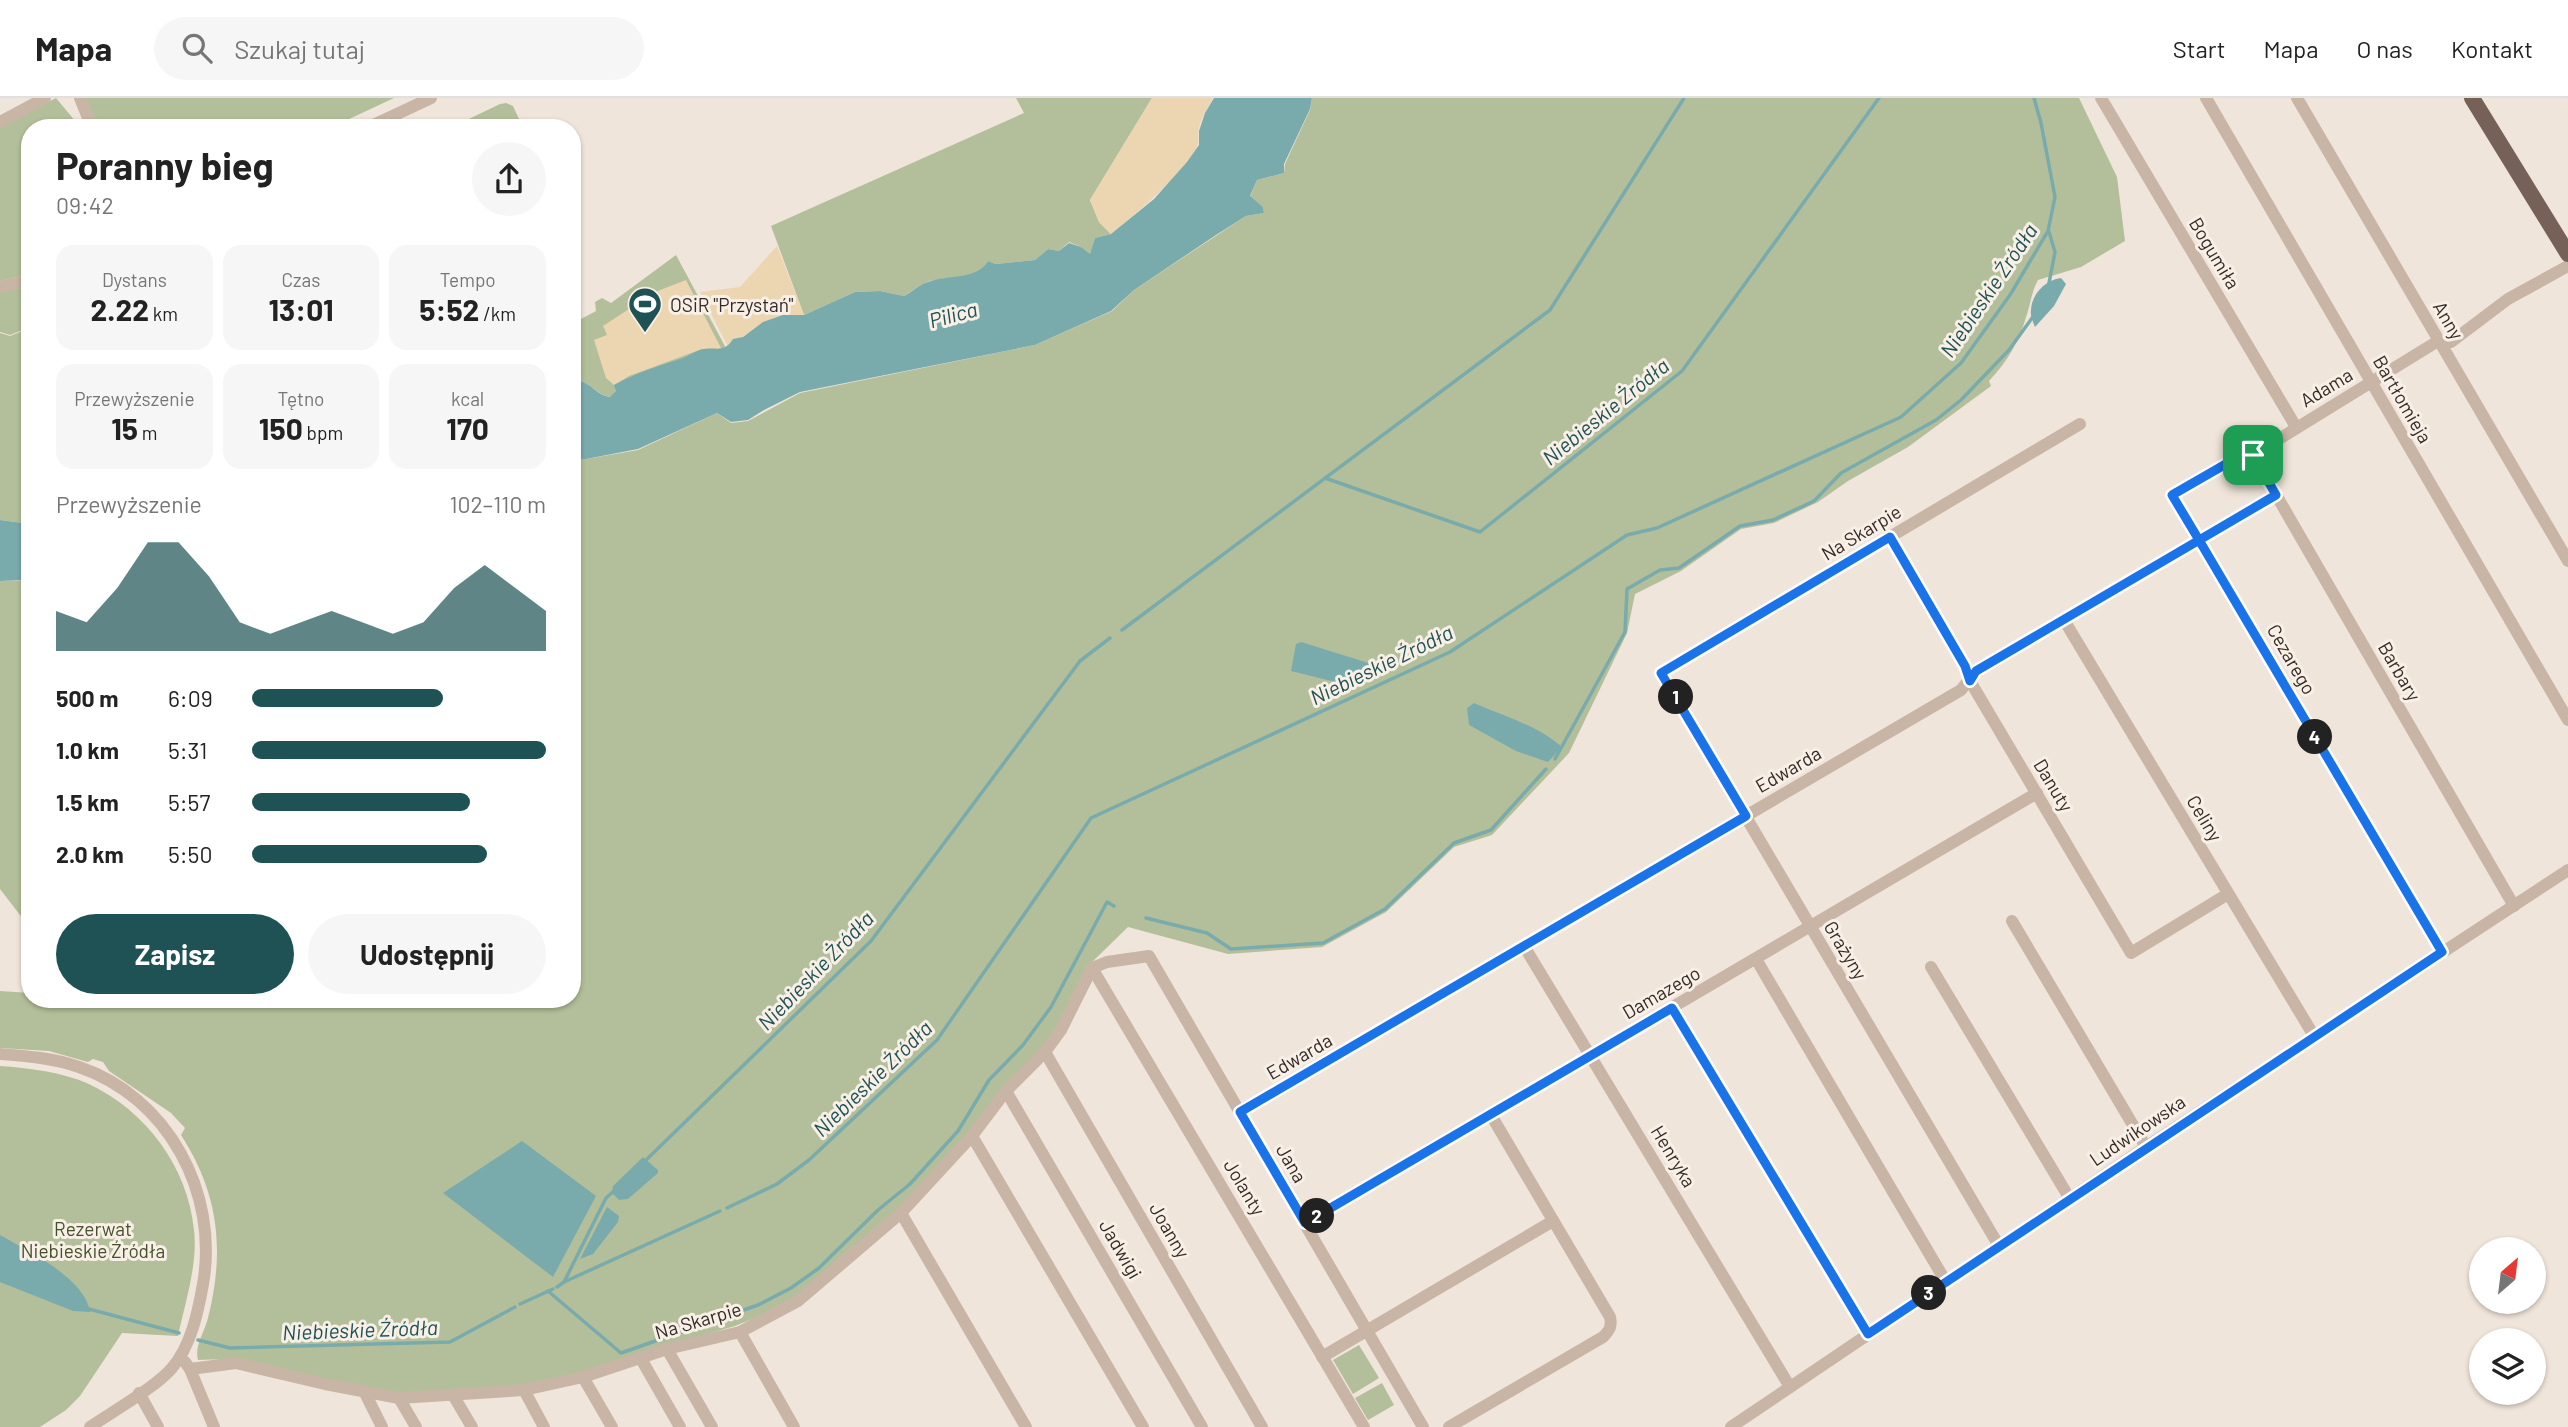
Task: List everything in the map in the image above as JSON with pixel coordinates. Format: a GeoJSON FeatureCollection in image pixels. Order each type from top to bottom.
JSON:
{"type":"FeatureCollection","features":[{"type":"Feature","properties":{"kind":"main road"},"geometry":{"type":"LineString","coordinates":[[2472,98],[2568,254]]}},
{"type":"Feature","properties":{"kind":"street"},"geometry":{"type":"LineString","coordinates":[[0,122],[45,98]]}},
{"type":"Feature","properties":{"kind":"street"},"geometry":{"type":"LineString","coordinates":[[80,98],[88,119]]}},
{"type":"Feature","properties":{"kind":"street"},"geometry":{"type":"LineString","coordinates":[[386,119],[431,98]]}},
{"type":"Feature","properties":{"kind":"street","name":"Bogumiła"},"geometry":{"type":"LineString","coordinates":[[2101,98],[2296,427]]}},
{"type":"Feature","properties":{"kind":"street","name":"Bartłomieja"},"geometry":{"type":"LineString","coordinates":[[2206,98],[2568,720]]}},
{"type":"Feature","properties":{"kind":"street","name":"Anny"},"geometry":{"type":"LineString","coordinates":[[2297,98],[2568,561]]}},
{"type":"Feature","properties":{"kind":"street","name":"Adama"},"geometry":{"type":"LineString","coordinates":[[2172,495],[2245,453],[2253,455],[2438,341],[2451,342],[2508,299],[2568,265]]}},
{"type":"Feature","properties":{"kind":"street"},"geometry":{"type":"LineString","coordinates":[[0,287],[21,282]]}},
{"type":"Feature","properties":{"kind":"street","name":"Na Skarpie"},"geometry":{"type":"LineString","coordinates":[[1661,673],[2080,424]]}},
{"type":"Feature","properties":{"kind":"street","name":"Barbary"},"geometry":{"type":"LineString","coordinates":[[2253,455],[2514,906]]}},
{"type":"Feature","properties":{"kind":"street","name":"Cezarego"},"geometry":{"type":"LineString","coordinates":[[2172,495],[2442,952]]}},
{"type":"Feature","properties":{"kind":"street","name":"Edwarda"},"geometry":{"type":"LineString","coordinates":[[1240,1112],[1961,690],[1976,671],[2276,495]]}},
{"type":"Feature","properties":{"kind":"street","name":"Danuty"},"geometry":{"type":"LineString","coordinates":[[1890,537],[1965,666],[1970,681],[2131,953],[2228,894]]}},
{"type":"Feature","properties":{"kind":"street","name":"Celiny"},"geometry":{"type":"LineString","coordinates":[[2064,620],[2314,1036]]}},
{"type":"Feature","properties":{"kind":"street","name":"Grażyny"},"geometry":{"type":"LineString","coordinates":[[1661,673],[1999,1246]]}},
{"type":"Feature","properties":{"kind":"street","name":"Damazego"},"geometry":{"type":"LineString","coordinates":[[1305,1223],[2036,793]]}},
{"type":"Feature","properties":{"kind":"street","name":"Ludwikowska"},"geometry":{"type":"LineString","coordinates":[[1731,1427],[2146,1147],[2568,870]]}},
{"type":"Feature","properties":{"kind":"street"},"geometry":{"type":"LineString","coordinates":[[2012,921],[2146,1147]]}},
{"type":"Feature","properties":{"kind":"street","name":"Henryka"},"geometry":{"type":"LineString","coordinates":[[1524,946],[1790,1387]]}},
{"type":"Feature","properties":{"kind":"street","name":"Jana"},"geometry":{"type":"LineString","coordinates":[[1091,968],[1107,962],[1149,956],[1423,1427]]}},
{"type":"Feature","properties":{"kind":"street"},"geometry":{"type":"LineString","coordinates":[[1756,959],[1945,1282]]}},
{"type":"Feature","properties":{"kind":"street"},"geometry":{"type":"LineString","coordinates":[[1931,967],[2070,1199]]}},
{"type":"Feature","properties":{"kind":"street","name":"Na Skarpie"},"geometry":{"type":"LineString","coordinates":[[190,1369],[236,1363],[399,1398],[453,1395],[524,1390],[583,1377],[667,1349],[740,1332],[798,1301],[901,1213],[972,1136],[1006,1091],[1045,1052],[1061,1030],[1091,968]]}},
{"type":"Feature","properties":{"kind":"street","name":"Jolanty"},"geometry":{"type":"LineString","coordinates":[[1091,968],[1364,1427]]}},
{"type":"Feature","properties":{"kind":"street"},"geometry":{"type":"LineString","coordinates":[[1672,1008],[1868,1334]]}},
{"type":"Feature","properties":{"kind":"street","name":"Joanny"},"geometry":{"type":"LineString","coordinates":[[1045,1052],[1262,1427]]}},
{"type":"Feature","properties":{"kind":"street"},"geometry":{"type":"LineString","coordinates":[[0,1054],[66,1063],[108,1080],[135,1098],[156,1117],[181,1154],[198,1191],[206,1251],[205,1270],[197,1313],[180,1357],[164,1376],[139,1393],[108,1422],[90,1427]]}},
{"type":"Feature","properties":{"kind":"street","name":"Jadwigi"},"geometry":{"type":"LineString","coordinates":[[1006,1091],[1202,1427]]}},
{"type":"Feature","properties":{"kind":"street"},"geometry":{"type":"LineString","coordinates":[[1449,1427],[1603,1337],[1612,1324],[1491,1115]]}},
{"type":"Feature","properties":{"kind":"street"},"geometry":{"type":"LineString","coordinates":[[972,1136],[1143,1427]]}},
{"type":"Feature","properties":{"kind":"street"},"geometry":{"type":"LineString","coordinates":[[901,1213],[1026,1427]]}},
{"type":"Feature","properties":{"kind":"street"},"geometry":{"type":"LineString","coordinates":[[1322,1357],[1553,1221]]}},
{"type":"Feature","properties":{"kind":"street"},"geometry":{"type":"LineString","coordinates":[[740,1332],[794,1427]]}},
{"type":"Feature","properties":{"kind":"street"},"geometry":{"type":"LineString","coordinates":[[667,1349],[712,1427]]}},
{"type":"Feature","properties":{"kind":"street"},"geometry":{"type":"LineString","coordinates":[[180,1357],[190,1369],[214,1427]]}},
{"type":"Feature","properties":{"kind":"street"},"geometry":{"type":"LineString","coordinates":[[640,1357],[680,1427]]}},
{"type":"Feature","properties":{"kind":"street"},"geometry":{"type":"LineString","coordinates":[[583,1377],[612,1427]]}},
{"type":"Feature","properties":{"kind":"street"},"geometry":{"type":"LineString","coordinates":[[524,1390],[544,1427]]}},
{"type":"Feature","properties":{"kind":"street"},"geometry":{"type":"LineString","coordinates":[[364,1391],[382,1427]]}},
{"type":"Feature","properties":{"kind":"street"},"geometry":{"type":"LineString","coordinates":[[139,1393],[158,1427]]}},
{"type":"Feature","properties":{"kind":"street"},"geometry":{"type":"LineString","coordinates":[[453,1395],[472,1427]]}},
{"type":"Feature","properties":{"kind":"street"},"geometry":{"type":"LineString","coordinates":[[399,1398],[416,1427]]}},
{"type":"Feature","properties":{"kind":"green space"},"geometry":{"type":"Polygon","coordinates":[[[56,98],[74,119],[21,119],[21,276],[0,281],[0,127],[56,98]]]}},
{"type":"Feature","properties":{"kind":"green space"},"geometry":{"type":"Polygon","coordinates":[[[85,98],[394,98],[349,119],[93,119],[85,98]]]}},
{"type":"Feature","properties":{"kind":"green space"},"geometry":{"type":"Polygon","coordinates":[[[1016,98],[1152,98],[1090,200],[1099,222],[1111,234],[1095,238],[1090,255],[1069,242],[1059,251],[1048,249],[1035,260],[996,264],[988,261],[970,274],[930,281],[904,296],[880,291],[855,292],[804,315],[771,226],[1024,113],[1016,98]]]}},
{"type":"Feature","properties":{"kind":"green space"},"geometry":{"type":"Polygon","coordinates":[[[1312,98],[2079,98],[2117,177],[2125,241],[2081,267],[2038,280],[2020,335],[2007,359],[1989,381],[1991,386],[1908,447],[1848,481],[1818,502],[1774,523],[1741,529],[1681,571],[1635,594],[1627,633],[1569,753],[1492,835],[1454,847],[1386,912],[1322,947],[1228,954],[1128,927],[1088,966],[1059,1028],[968,1135],[895,1213],[808,1289],[779,1308],[735,1326],[638,1354],[581,1374],[520,1387],[399,1394],[227,1359],[198,1360],[199,1344],[213,1293],[217,1246],[211,1201],[194,1157],[181,1135],[185,1128],[171,1113],[109,1071],[103,1062],[93,1059],[88,1062],[49,1051],[0,1048],[0,991],[21,992],[21,1008],[581,1008],[581,459],[638,450],[717,413],[731,423],[748,421],[800,393],[1035,345],[1112,311],[1134,290],[1246,216],[1264,213],[1263,207],[1250,197],[1257,180],[1284,173],[1285,164],[1310,110],[1312,98]]]}},
{"type":"Feature","properties":{"kind":"green space"},"geometry":{"type":"Polygon","coordinates":[[[500,104],[513,106],[519,119],[469,119],[500,104]]]}},
{"type":"Feature","properties":{"kind":"green space","name":"OSiR \"Przystań\""},"geometry":{"type":"Polygon","coordinates":[[[676,255],[726,348],[616,391],[611,397],[600,393],[581,382],[581,319],[596,311],[595,302],[602,298],[611,303],[676,255]]]}},
{"type":"Feature","properties":{"kind":"green space"},"geometry":{"type":"Polygon","coordinates":[[[21,288],[21,331],[10,335],[0,332],[0,292],[21,288]]]}},
{"type":"Feature","properties":{"kind":"green space"},"geometry":{"type":"Polygon","coordinates":[[[21,332],[21,523],[0,520],[0,333],[10,336],[21,332]]]}},
{"type":"Feature","properties":{"kind":"green space"},"geometry":{"type":"Polygon","coordinates":[[[0,581],[21,581],[21,916],[0,889],[0,581]]]}},
{"type":"Feature","properties":{"kind":"green space","name":"Rezerwat Niebieskie Źródła"},"geometry":{"type":"Polygon","coordinates":[[[0,1066],[68,1076],[110,1095],[129,1109],[146,1125],[173,1163],[183,1184],[194,1230],[193,1270],[178,1336],[122,1333],[80,1396],[66,1410],[40,1427],[0,1427],[0,1066]]]}},
{"type":"Feature","properties":{"kind":"green space"},"geometry":{"type":"Polygon","coordinates":[[[1359,1345],[1379,1378],[1353,1394],[1333,1360],[1359,1345]]]}},
{"type":"Feature","properties":{"kind":"green space"},"geometry":{"type":"Polygon","coordinates":[[[1382,1383],[1394,1405],[1368,1420],[1355,1398],[1382,1383]]]}},
{"type":"Feature","properties":{"kind":"sand"},"geometry":{"type":"Polygon","coordinates":[[[1152,98],[1213,98],[1200,124],[1198,144],[1185,166],[1160,192],[1111,234],[1099,222],[1090,200],[1152,98]]]}},
{"type":"Feature","properties":{"kind":"sand"},"geometry":{"type":"Polygon","coordinates":[[[777,246],[804,315],[772,320],[728,347],[700,292],[740,287],[777,246]]]}},
{"type":"Feature","properties":{"kind":"sand","name":"OSiR \"Przystań\""},"geometry":{"type":"Polygon","coordinates":[[[686,280],[722,350],[702,349],[629,376],[614,385],[606,378],[594,340],[607,335],[603,326],[655,292],[686,280]]]}},
{"type":"Feature","properties":{"kind":"water","name":"Pilica"},"geometry":{"type":"Polygon","coordinates":[[[1214,98],[1312,98],[1310,109],[1284,164],[1284,173],[1257,180],[1250,196],[1263,207],[1264,213],[1246,216],[1216,235],[1134,290],[1111,311],[1035,345],[800,392],[748,420],[731,422],[717,413],[638,449],[581,459],[581,382],[610,397],[616,391],[614,385],[631,376],[701,350],[724,348],[733,339],[743,337],[763,322],[783,315],[804,315],[855,292],[880,291],[904,296],[925,283],[976,272],[988,261],[996,264],[1035,260],[1048,249],[1059,251],[1069,243],[1090,254],[1095,238],[1111,234],[1154,199],[1187,162],[1199,145],[1199,131],[1214,98]]]}},
{"type":"Feature","properties":{"kind":"water"},"geometry":{"type":"Polygon","coordinates":[[[2061,278],[2066,284],[2054,306],[2035,327],[2031,312],[2034,298],[2045,285],[2061,278]]]}},
{"type":"Feature","properties":{"kind":"water"},"geometry":{"type":"Polygon","coordinates":[[[0,520],[21,523],[21,580],[0,581],[0,520]]]}},
{"type":"Feature","properties":{"kind":"water"},"geometry":{"type":"Polygon","coordinates":[[[1301,642],[1378,666],[1380,671],[1364,683],[1348,685],[1291,671],[1296,644],[1301,642]]]}},
{"type":"Feature","properties":{"kind":"water"},"geometry":{"type":"Polygon","coordinates":[[[1474,703],[1530,727],[1562,747],[1548,762],[1516,751],[1469,725],[1467,708],[1474,703]]]}},
{"type":"Feature","properties":{"kind":"water"},"geometry":{"type":"Polygon","coordinates":[[[522,1141],[596,1196],[553,1277],[443,1193],[522,1141]]]}},
{"type":"Feature","properties":{"kind":"water"},"geometry":{"type":"Polygon","coordinates":[[[643,1157],[658,1173],[628,1199],[619,1200],[612,1193],[613,1186],[643,1157]]]}},
{"type":"Feature","properties":{"kind":"water"},"geometry":{"type":"Polygon","coordinates":[[[607,1207],[619,1216],[618,1222],[593,1254],[580,1259],[607,1207]]]}},
{"type":"Feature","properties":{"kind":"water"},"geometry":{"type":"Polygon","coordinates":[[[0,1235],[67,1277],[86,1300],[90,1312],[73,1311],[0,1282],[0,1235]]]}},
{"type":"Feature","properties":{"kind":"waterway","name":"Niebieskie Żródła"},"geometry":{"type":"LineString","coordinates":[[1122,630],[1550,310],[1684,98]]}},
{"type":"Feature","properties":{"kind":"waterway","name":"Niebieskie Żródła"},"geometry":{"type":"LineString","coordinates":[[1325,478],[1480,532],[1682,371],[1879,98]]}},
{"type":"Feature","properties":{"kind":"waterway","name":"Niebieskie Źródła"},"geometry":{"type":"LineString","coordinates":[[727,1208],[777,1184],[809,1160],[937,1040],[1091,818],[1450,652],[1627,535],[1657,528],[1901,417],[1961,363],[2010,295],[2048,231],[2055,197],[2034,98]]}},
{"type":"Feature","properties":{"kind":"waterway"},"geometry":{"type":"LineString","coordinates":[[2049,232],[2055,252],[2049,283]]}},
{"type":"Feature","properties":{"kind":"waterway"},"geometry":{"type":"LineString","coordinates":[[1555,759],[1625,632],[1627,589],[1660,570],[1679,568],[1740,526],[1773,520],[1814,501],[1841,473],[1936,420],[1961,400],[2009,350],[2035,314]]}},
{"type":"Feature","properties":{"kind":"waterway","name":"Niebieskie Żródła"},"geometry":{"type":"LineString","coordinates":[[643,1163],[871,941],[1080,661],[1110,638]]}},
{"type":"Feature","properties":{"kind":"waterway"},"geometry":{"type":"LineString","coordinates":[[1146,918],[1207,933],[1231,949],[1323,943],[1385,909],[1454,843],[1491,830],[1546,769]]}},
{"type":"Feature","properties":{"kind":"waterway"},"geometry":{"type":"LineString","coordinates":[[548,1291],[621,1353],[758,1305],[791,1288],[819,1268],[878,1210],[910,1184],[958,1131],[989,1080],[1023,1045],[1051,1007],[1107,902],[1114,906]]}},
{"type":"Feature","properties":{"kind":"waterway","name":"Niebieskie Żródła"},"geometry":{"type":"LineString","coordinates":[[564,1282],[606,1198],[615,1190]]}},
{"type":"Feature","properties":{"kind":"waterway","name":"Niebieskie Źródła"},"geometry":{"type":"LineString","coordinates":[[557,1287],[720,1211]]}},
{"type":"Feature","properties":{"kind":"waterway","name":"Niebieskie Źródła"},"geometry":{"type":"LineString","coordinates":[[520,1304],[553,1289]]}},
{"type":"Feature","properties":{"kind":"waterway","name":"Niebieskie Źródła"},"geometry":{"type":"LineString","coordinates":[[198,1340],[230,1348],[450,1342],[515,1307]]}},
{"type":"Feature","properties":{"kind":"waterway","name":"Niebieskie Źródła"},"geometry":{"type":"LineString","coordinates":[[89,1309],[179,1333]]}},
{"type":"Feature","properties":{"kind":"place","name":"OSiR \"Przystań\""},"geometry":{"type":"Point","coordinates":[645,334]}},
{"type":"Feature","properties":{"kind":"route"},"geometry":{"type":"LineString","coordinates":[[2253,455],[2245,453],[2172,495],[2199,540],[2442,952],[1868,1334],[1672,1008],[1305,1223],[1240,1112],[1746,816],[1661,673],[1890,537],[1965,666],[1970,681],[1976,671],[2199,540],[2276,495],[2253,455]]}}]}
